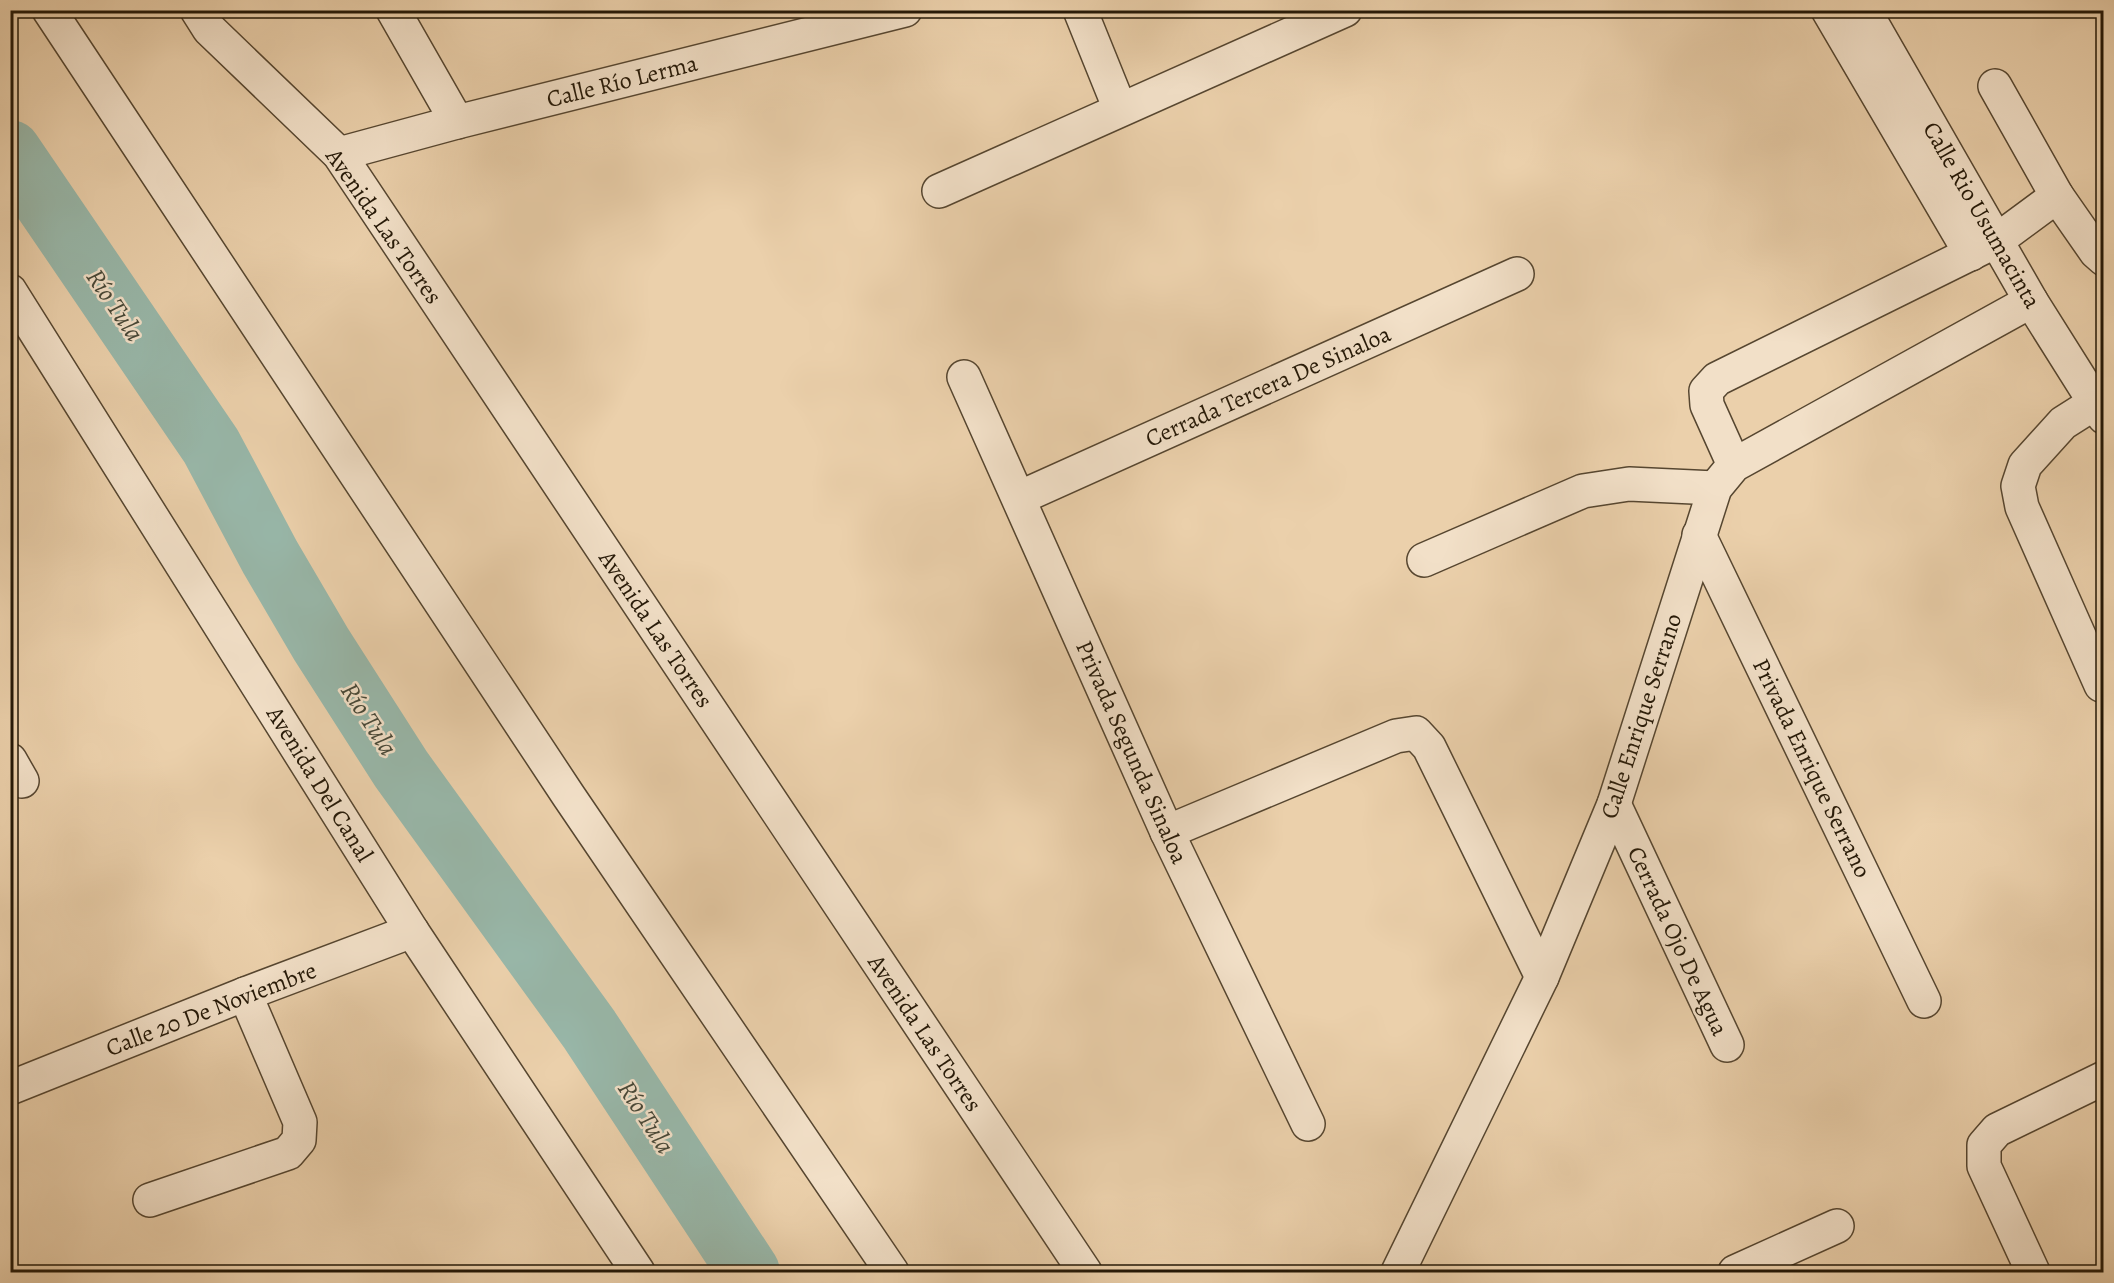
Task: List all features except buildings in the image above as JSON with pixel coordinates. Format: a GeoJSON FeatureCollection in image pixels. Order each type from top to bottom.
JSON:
{"type":"FeatureCollection","features":[{"type":"Feature","properties":{"kind":"street"},"geometry":{"type":"LineString","coordinates":[[49,10],[568,795],[892,1272]]}},
{"type":"Feature","properties":{"kind":"street","name":"Avenida Las Torres"},"geometry":{"type":"LineString","coordinates":[[197,10],[209,29],[339,154],[1084,1272]]}},
{"type":"Feature","properties":{"kind":"street"},"geometry":{"type":"LineString","coordinates":[[393,10],[457,122]]}},
{"type":"Feature","properties":{"kind":"street","name":"Calle Río Lerma"},"geometry":{"type":"LineString","coordinates":[[339,154],[457,122],[905,10]]}},
{"type":"Feature","properties":{"kind":"street"},"geometry":{"type":"LineString","coordinates":[[1080,10],[1120,109]]}},
{"type":"Feature","properties":{"kind":"street"},"geometry":{"type":"LineString","coordinates":[[939,191],[1345,10]]}},
{"type":"Feature","properties":{"kind":"street","name":"Calle Rio Usumacinta"},"geometry":{"type":"LineString","coordinates":[[1828,10],[1984,247],[2031,301],[2101,406]]}},
{"type":"Feature","properties":{"kind":"street","name":"Calle Rio Usumacinta"},"geometry":{"type":"LineString","coordinates":[[1864,10],[1984,247]]}},
{"type":"Feature","properties":{"kind":"street"},"geometry":{"type":"LineString","coordinates":[[1995,86],[2057,196],[2096,252],[2103,258]]}},
{"type":"Feature","properties":{"kind":"street"},"geometry":{"type":"LineString","coordinates":[[1725,477],[1707,405],[1706,391],[1717,379],[1984,247],[2057,196]]}},
{"type":"Feature","properties":{"kind":"street","name":"Cerrada Tercera De Sinaloa"},"geometry":{"type":"LineString","coordinates":[[1019,498],[1517,274]]}},
{"type":"Feature","properties":{"kind":"street","name":"Avenida Del Canal"},"geometry":{"type":"LineString","coordinates":[[10,291],[412,931],[638,1272]]}},
{"type":"Feature","properties":{"kind":"street"},"geometry":{"type":"LineString","coordinates":[[1424,560],[1583,491],[1629,484],[1725,477],[2031,301]]}},
{"type":"Feature","properties":{"kind":"street","name":"Privada Segunda Sinaloa"},"geometry":{"type":"LineString","coordinates":[[963,377],[1167,832],[1308,1124]]}},
{"type":"Feature","properties":{"kind":"street"},"geometry":{"type":"LineString","coordinates":[[2101,406],[2063,423],[2025,465],[2018,486],[2022,507],[2102,685]]}},
{"type":"Feature","properties":{"kind":"street","name":"Calle Enrique Serrano"},"geometry":{"type":"LineString","coordinates":[[1398,1272],[1542,977],[1614,804],[1699,536],[1725,477]]}},
{"type":"Feature","properties":{"kind":"street","name":"Privada Enrique Serrano"},"geometry":{"type":"LineString","coordinates":[[1699,536],[1924,1001]]}},
{"type":"Feature","properties":{"kind":"street"},"geometry":{"type":"LineString","coordinates":[[1167,832],[1396,736],[1416,733],[1429,747],[1542,977]]}},
{"type":"Feature","properties":{"kind":"street","name":"Cerrada Ojo De Agua"},"geometry":{"type":"LineString","coordinates":[[1614,804],[1727,1045]]}},
{"type":"Feature","properties":{"kind":"street","name":"Calle 20 De Noviembre"},"geometry":{"type":"LineString","coordinates":[[10,1088],[245,994],[412,931]]}},
{"type":"Feature","properties":{"kind":"street"},"geometry":{"type":"LineString","coordinates":[[150,1200],[288,1153],[299,1140],[300,1122],[245,994]]}},
{"type":"Feature","properties":{"kind":"street"},"geometry":{"type":"LineString","coordinates":[[2033,1272],[1984,1166],[1984,1145],[1997,1130],[2103,1078]]}},
{"type":"Feature","properties":{"kind":"street"},"geometry":{"type":"LineString","coordinates":[[1735,1272],[1837,1226]]}},
{"type":"Feature","properties":{"kind":"waterway","name":"Río Tula"},"geometry":{"type":"LineString","coordinates":[[10,151],[211,446],[270,557],[321,644],[401,769],[589,1029],[749,1272]]}}]}
